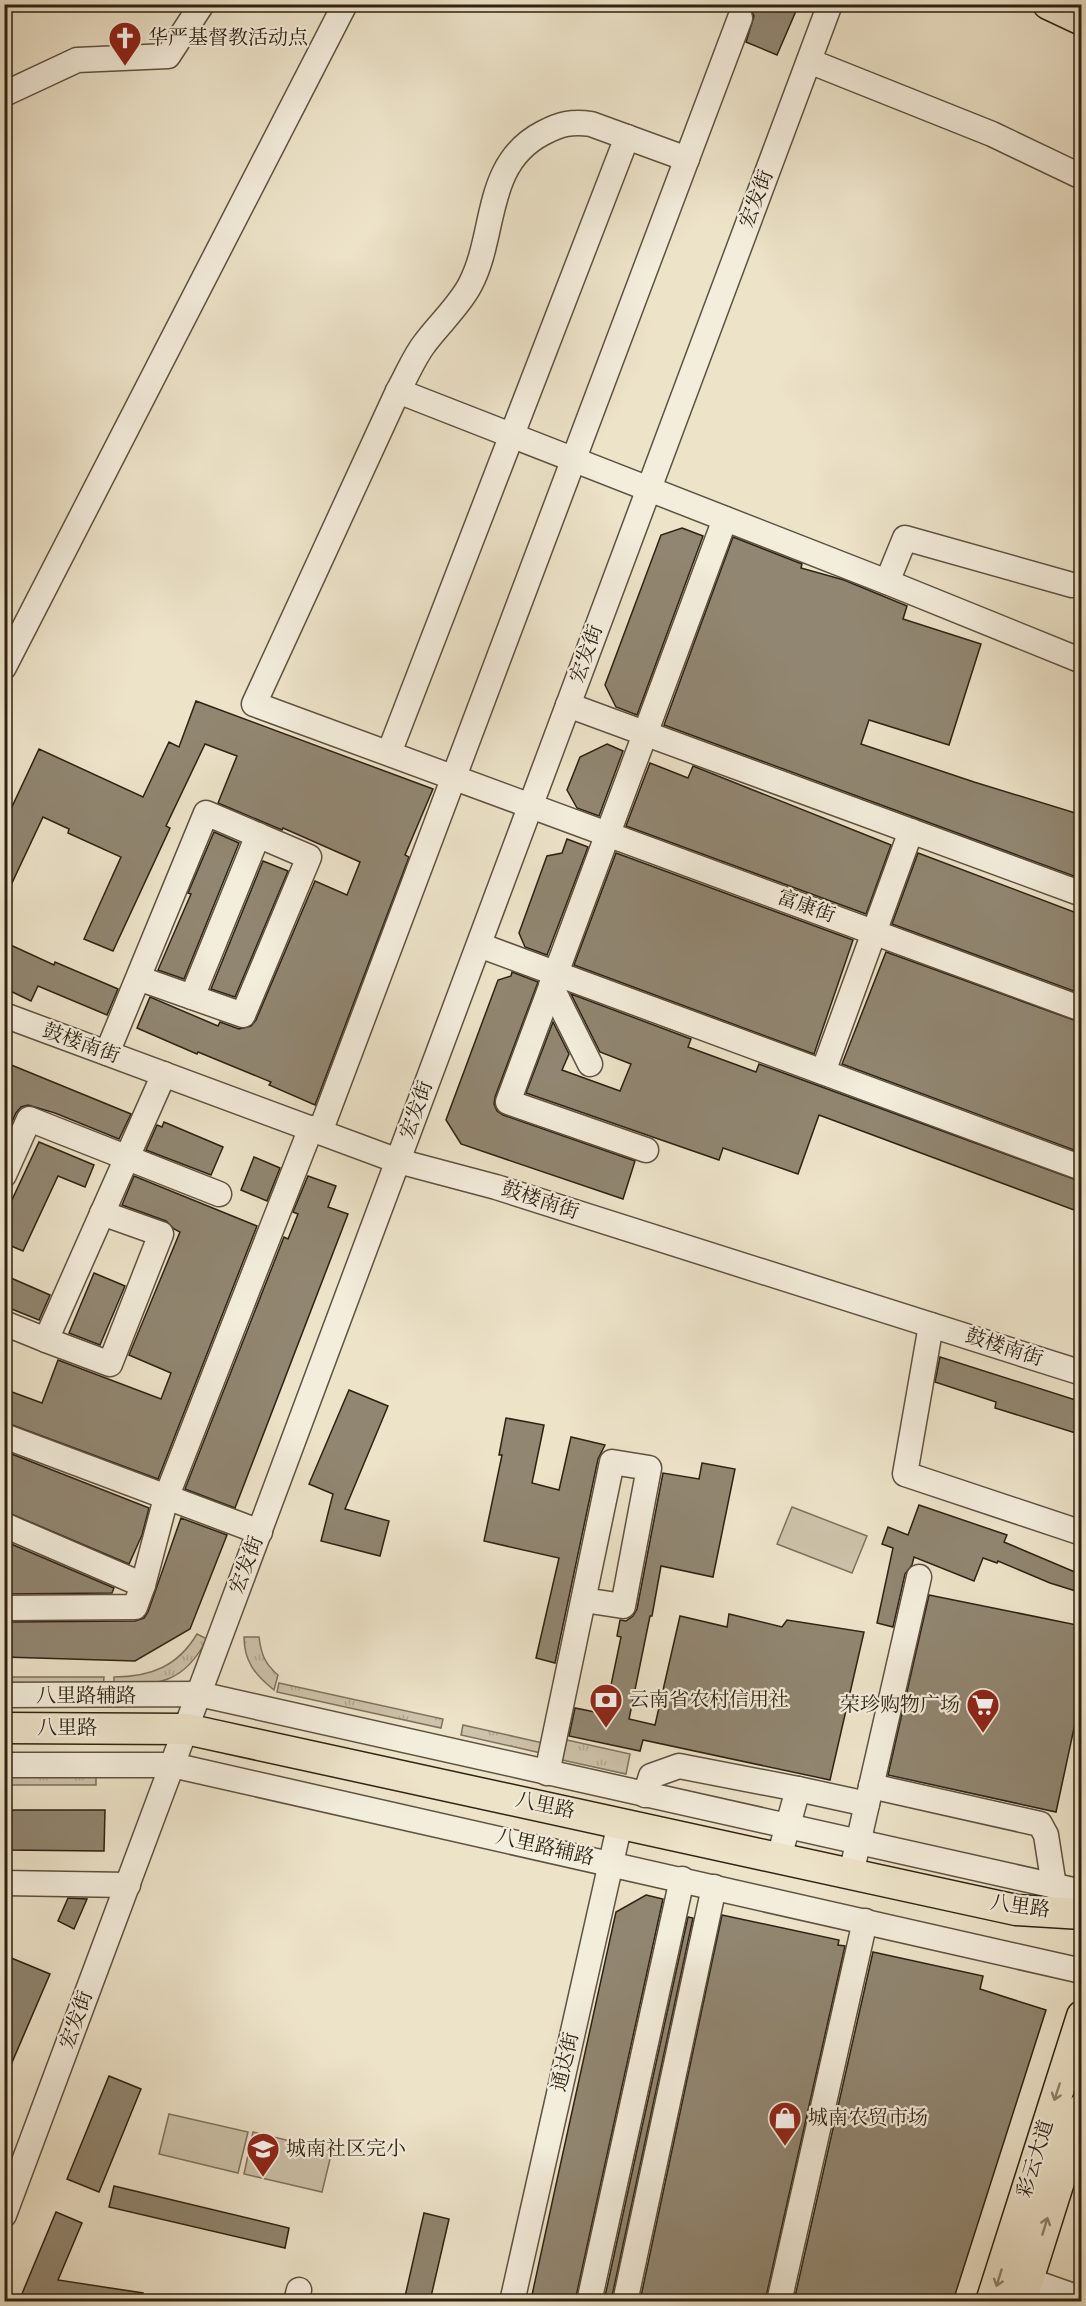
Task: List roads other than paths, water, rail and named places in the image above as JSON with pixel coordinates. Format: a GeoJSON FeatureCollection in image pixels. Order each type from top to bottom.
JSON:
{"type":"FeatureCollection","features":[{"type":"Feature","properties":{"kind":"main road"},"geometry":{"type":"LineString","coordinates":[[1048,4],[1082,20]]}},
{"type":"Feature","properties":{"kind":"main road","name":"八里路"},"geometry":{"type":"LineString","coordinates":[[4,1728],[186,1729],[1016,1910],[1082,1914]]}},
{"type":"Feature","properties":{"kind":"main road","name":"彩云大道"},"geometry":{"type":"LineString","coordinates":[[991,2301],[1082,2016]]}},
{"type":"Feature","properties":{"kind":"main road","name":"彩云大道"},"geometry":{"type":"LineString","coordinates":[[1024,2291],[1082,2109]]}},
{"type":"Feature","properties":{"kind":"street"},"geometry":{"type":"LineString","coordinates":[[4,94],[77,60],[168,56],[202,4]]}},
{"type":"Feature","properties":{"kind":"street"},"geometry":{"type":"LineString","coordinates":[[7,656],[345,4]]}},
{"type":"Feature","properties":{"kind":"street","name":"宏发街"},"geometry":{"type":"LineString","coordinates":[[4,2215],[830,4]]}},
{"type":"Feature","properties":{"kind":"street"},"geometry":{"type":"LineString","coordinates":[[4,1608],[135,1607],[166,1498],[316,1130],[454,777],[740,18]]}},
{"type":"Feature","properties":{"kind":"street"},"geometry":{"type":"LineString","coordinates":[[809,61],[992,134],[1082,177]]}},
{"type":"Feature","properties":{"kind":"street"},"geometry":{"type":"LineString","coordinates":[[687,159],[577,121],[563,123],[538,135],[517,151],[509,163],[495,197],[481,256],[469,286],[423,345],[398,391],[887,582],[1082,661]]}},
{"type":"Feature","properties":{"kind":"street"},"geometry":{"type":"LineString","coordinates":[[389,753],[627,137]]}},
{"type":"Feature","properties":{"kind":"street","name":"富康街"},"geometry":{"type":"LineString","coordinates":[[398,391],[254,704],[1082,1009]]}},
{"type":"Feature","properties":{"kind":"street"},"geometry":{"type":"LineString","coordinates":[[646,1149],[508,1102],[725,519]]}},
{"type":"Feature","properties":{"kind":"street"},"geometry":{"type":"LineString","coordinates":[[887,582],[905,538],[1072,585],[1082,585]]}},
{"type":"Feature","properties":{"kind":"street"},"geometry":{"type":"LineString","coordinates":[[568,705],[1082,894]]}},
{"type":"Feature","properties":{"kind":"street"},"geometry":{"type":"LineString","coordinates":[[107,1053],[206,813],[309,857],[243,1015],[138,978]]}},
{"type":"Feature","properties":{"kind":"street"},"geometry":{"type":"LineString","coordinates":[[823,1072],[911,831]]}},
{"type":"Feature","properties":{"kind":"street"},"geometry":{"type":"LineString","coordinates":[[192,998],[258,835]]}},
{"type":"Feature","properties":{"kind":"street"},"geometry":{"type":"LineString","coordinates":[[479,945],[554,980],[823,1072],[1082,1168]]}},
{"type":"Feature","properties":{"kind":"street"},"geometry":{"type":"LineString","coordinates":[[554,980],[590,1064]]}},
{"type":"Feature","properties":{"kind":"street","name":"鼓楼南街"},"geometry":{"type":"LineString","coordinates":[[4,1015],[398,1161],[507,1190],[1082,1373]]}},
{"type":"Feature","properties":{"kind":"street"},"geometry":{"type":"LineString","coordinates":[[46,1340],[164,1074]]}},
{"type":"Feature","properties":{"kind":"street"},"geometry":{"type":"LineString","coordinates":[[4,1175],[29,1119],[219,1194]]}},
{"type":"Feature","properties":{"kind":"street"},"geometry":{"type":"LineString","coordinates":[[4,1323],[110,1364],[160,1234],[102,1213]]}},
{"type":"Feature","properties":{"kind":"street"},"geometry":{"type":"LineString","coordinates":[[931,1325],[905,1474],[1082,1533]]}},
{"type":"Feature","properties":{"kind":"street"},"geometry":{"type":"LineString","coordinates":[[4,1436],[260,1532]]}},
{"type":"Feature","properties":{"kind":"street"},"geometry":{"type":"LineString","coordinates":[[548,1773],[612,1462],[649,1468],[623,1606],[584,1600]]}},
{"type":"Feature","properties":{"kind":"street"},"geometry":{"type":"LineString","coordinates":[[4,1525],[143,1585]]}},
{"type":"Feature","properties":{"kind":"street"},"geometry":{"type":"LineString","coordinates":[[851,1874],[919,1577]]}},
{"type":"Feature","properties":{"kind":"street","name":"八里路辅路"},"geometry":{"type":"LineString","coordinates":[[4,1695],[198,1694],[1082,1892]]}},
{"type":"Feature","properties":{"kind":"street","name":"八里路辅路"},"geometry":{"type":"LineString","coordinates":[[4,1765],[172,1765],[1082,1971]]}},
{"type":"Feature","properties":{"kind":"street"},"geometry":{"type":"LineString","coordinates":[[645,1795],[651,1776],[679,1766],[798,1789],[869,1795],[1040,1824],[1046,1835],[1054,1886]]}},
{"type":"Feature","properties":{"kind":"street"},"geometry":{"type":"LineString","coordinates":[[585,1815],[592,1783]]}},
{"type":"Feature","properties":{"kind":"street"},"geometry":{"type":"LineString","coordinates":[[779,1858],[798,1789]]}},
{"type":"Feature","properties":{"kind":"street","name":"通达街"},"geometry":{"type":"LineString","coordinates":[[512,2301],[620,1822]]}},
{"type":"Feature","properties":{"kind":"street"},"geometry":{"type":"LineString","coordinates":[[589,2301],[682,1879]]}},
{"type":"Feature","properties":{"kind":"street"},"geometry":{"type":"LineString","coordinates":[[4,1883],[128,1885]]}},
{"type":"Feature","properties":{"kind":"street"},"geometry":{"type":"LineString","coordinates":[[625,2301],[714,1887]]}},
{"type":"Feature","properties":{"kind":"street"},"geometry":{"type":"LineString","coordinates":[[779,2301],[865,1921]]}},
{"type":"Feature","properties":{"kind":"street"},"geometry":{"type":"LineString","coordinates":[[1024,2291],[1082,2299]]}},
{"type":"Feature","properties":{"kind":"place","name":"华严基督教活动点"},"geometry":{"type":"Point","coordinates":[125,67]}},
{"type":"Feature","properties":{"kind":"place","name":"云南省农村信用社"},"geometry":{"type":"Point","coordinates":[606,1729]}},
{"type":"Feature","properties":{"kind":"place","name":"荣珍购物广场"},"geometry":{"type":"Point","coordinates":[983,1734]}},
{"type":"Feature","properties":{"kind":"place","name":"城南农贸市场"},"geometry":{"type":"Point","coordinates":[785,2147]}},
{"type":"Feature","properties":{"kind":"place","name":"城南社区完小"},"geometry":{"type":"Point","coordinates":[263,2178]}}]}
